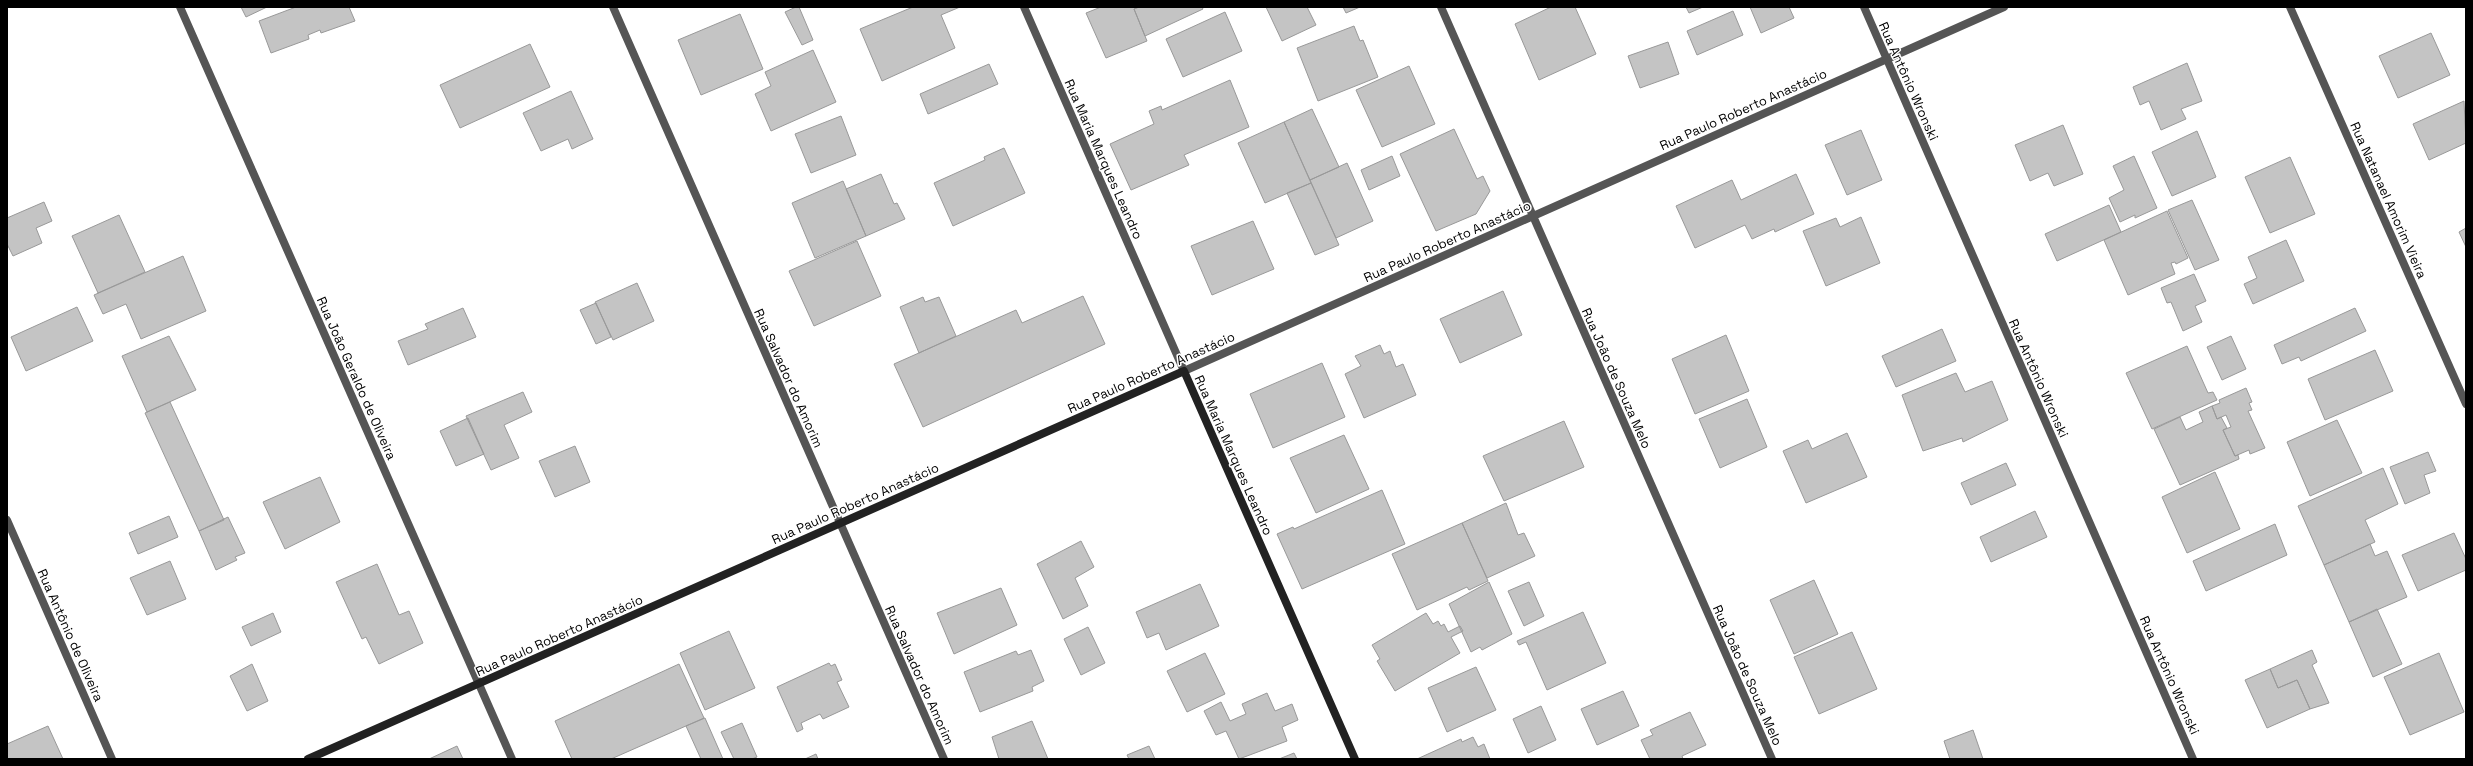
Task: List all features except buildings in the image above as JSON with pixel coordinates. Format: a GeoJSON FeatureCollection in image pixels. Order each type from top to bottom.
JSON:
{"type":"FeatureCollection","features":[{"type":"Feature","properties":{"kind":"street","name":"Rua João Geraldo de Oliveira"},"geometry":{"type":"LineString","coordinates":[[180,7],[512,759]]}},
{"type":"Feature","properties":{"kind":"street","name":"Rua Salvador do Amorim"},"geometry":{"type":"LineString","coordinates":[[613,7],[944,759]]}},
{"type":"Feature","properties":{"kind":"street","name":"Rua Maria Marques Leandro"},"geometry":{"type":"LineString","coordinates":[[1024,7],[1356,759]]}},
{"type":"Feature","properties":{"kind":"street","name":"Rua João de Souza Melo"},"geometry":{"type":"LineString","coordinates":[[1441,7],[1772,759]]}},
{"type":"Feature","properties":{"kind":"street","name":"Rua Antônio Wronski"},"geometry":{"type":"LineString","coordinates":[[1864,7],[2193,759]]}},
{"type":"Feature","properties":{"kind":"street","name":"Rua Paulo Roberto Anastácio"},"geometry":{"type":"LineString","coordinates":[[308,759],[2004,7]]}},
{"type":"Feature","properties":{"kind":"street","name":"Rua Natanael Amorim Vieira"},"geometry":{"type":"LineString","coordinates":[[2290,7],[2466,404]]}},
{"type":"Feature","properties":{"kind":"street","name":"Rua Antônio de Oliveira"},"geometry":{"type":"LineString","coordinates":[[7,520],[112,759]]}}]}
